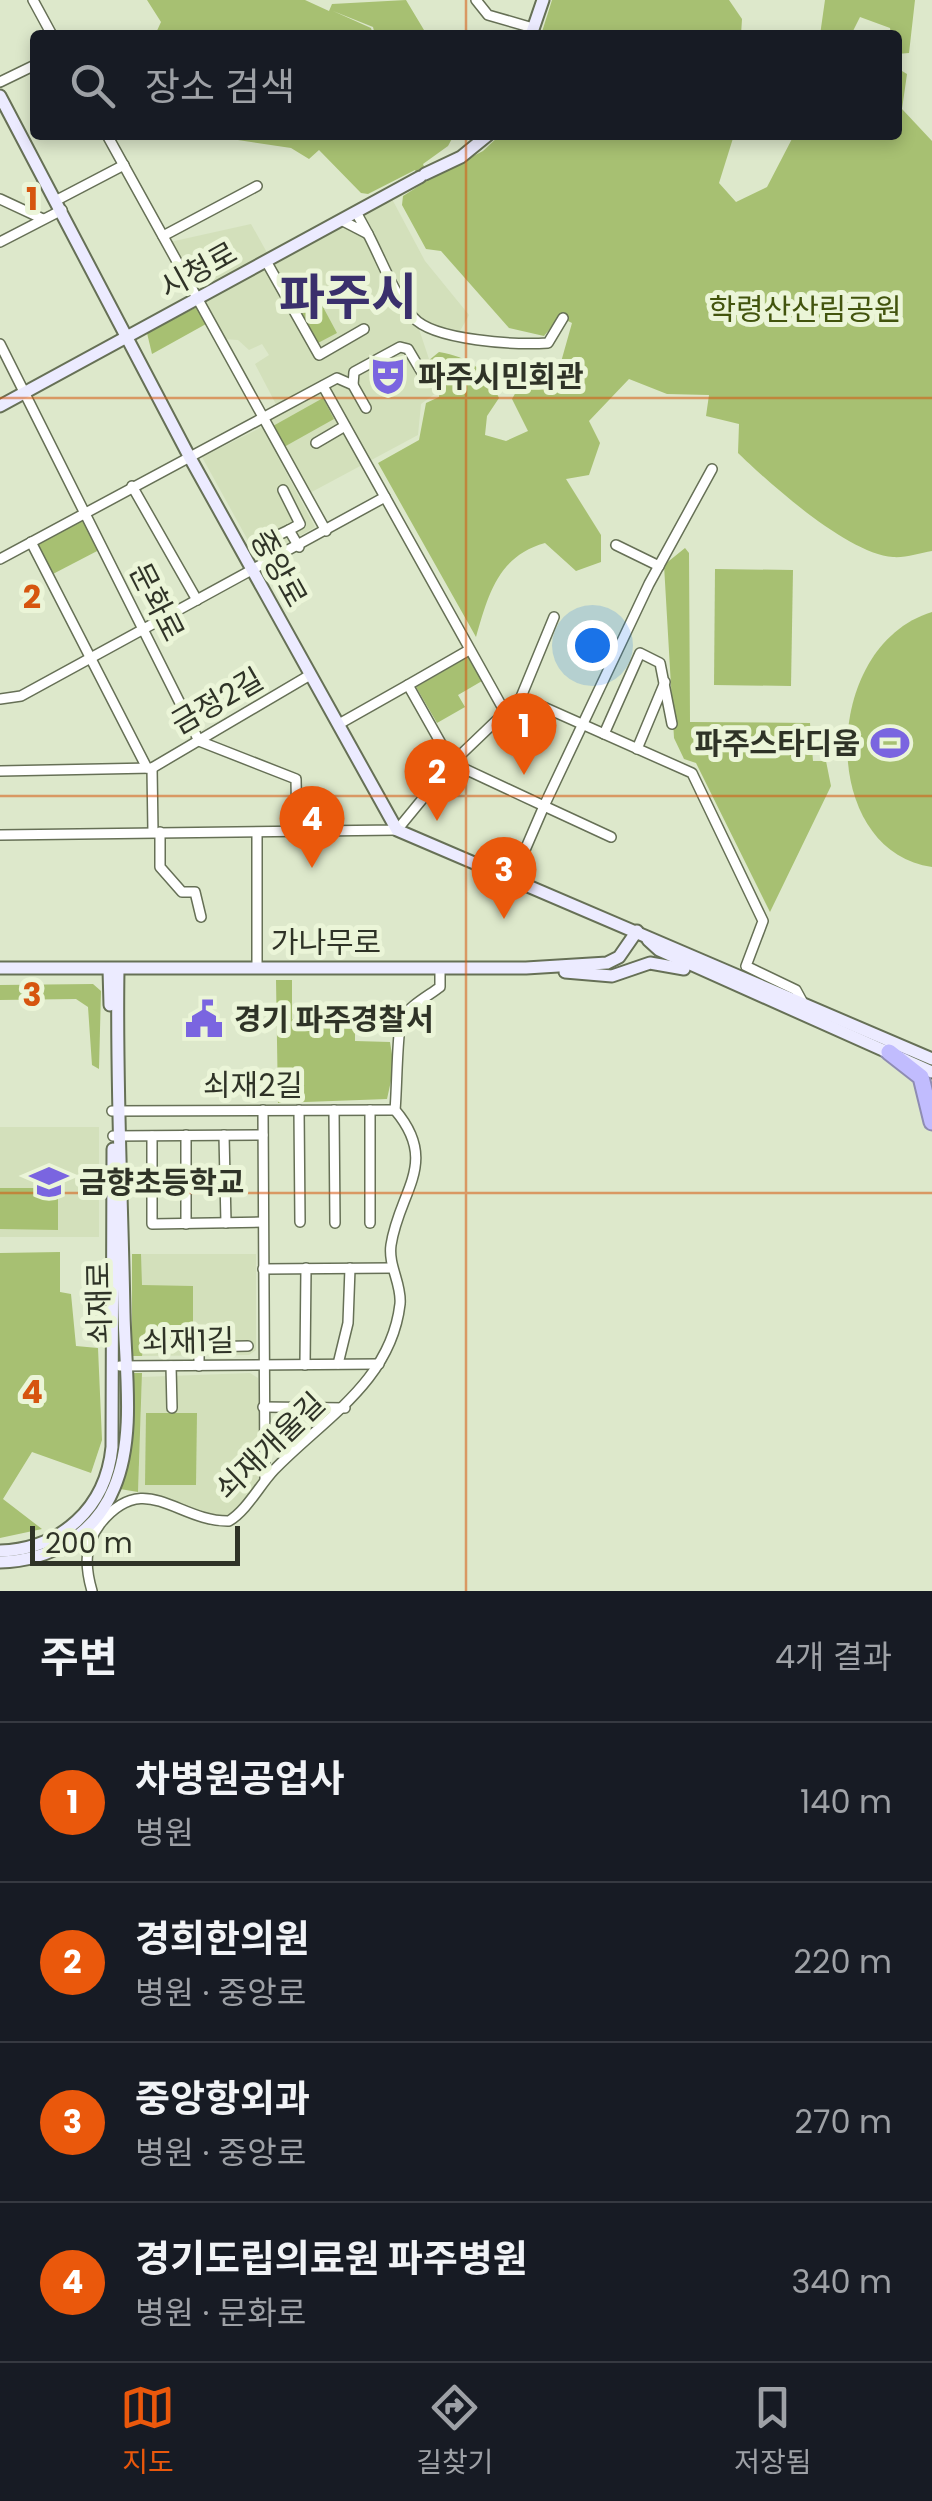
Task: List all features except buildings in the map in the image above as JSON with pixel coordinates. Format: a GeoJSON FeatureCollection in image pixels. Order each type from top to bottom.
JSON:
{"type":"FeatureCollection","features":[{"type":"Feature","properties":{"kind":"highway"},"geometry":{"type":"LineString","coordinates":[[889,1052],[922,1077],[932,1122]]}},
{"type":"Feature","properties":{"kind":"street"},"geometry":{"type":"LineString","coordinates":[[32,0],[49,30]]}},
{"type":"Feature","properties":{"kind":"street"},"geometry":{"type":"LineString","coordinates":[[476,0],[488,15],[527,30]]}},
{"type":"Feature","properties":{"kind":"street"},"geometry":{"type":"LineString","coordinates":[[533,30],[543,0]]}},
{"type":"Feature","properties":{"kind":"street"},"geometry":{"type":"LineString","coordinates":[[0,82],[30,67]]}},
{"type":"Feature","properties":{"kind":"street","name":"중앙로"},"geometry":{"type":"LineString","coordinates":[[0,96],[189,456],[397,830]]}},
{"type":"Feature","properties":{"kind":"street"},"geometry":{"type":"LineString","coordinates":[[110,140],[260,419],[326,531]]}},
{"type":"Feature","properties":{"kind":"street","name":"시청로"},"geometry":{"type":"LineString","coordinates":[[0,406],[461,157],[482,140]]}},
{"type":"Feature","properties":{"kind":"street"},"geometry":{"type":"LineString","coordinates":[[0,242],[43,219],[124,164]]}},
{"type":"Feature","properties":{"kind":"street"},"geometry":{"type":"LineString","coordinates":[[163,236],[256,186]]}},
{"type":"Feature","properties":{"kind":"street"},"geometry":{"type":"LineString","coordinates":[[0,199],[43,219]]}},
{"type":"Feature","properties":{"kind":"street"},"geometry":{"type":"LineString","coordinates":[[356,212],[414,318],[427,327],[512,346],[548,343],[564,318]]}},
{"type":"Feature","properties":{"kind":"street"},"geometry":{"type":"LineString","coordinates":[[341,220],[368,234]]}},
{"type":"Feature","properties":{"kind":"street"},"geometry":{"type":"LineString","coordinates":[[266,260],[319,355],[364,329]]}},
{"type":"Feature","properties":{"kind":"street"},"geometry":{"type":"LineString","coordinates":[[366,408],[353,385],[354,372],[400,348],[408,348],[421,371]]}},
{"type":"Feature","properties":{"kind":"street","name":"문화로"},"geometry":{"type":"LineString","coordinates":[[2,351],[199,741]]}},
{"type":"Feature","properties":{"kind":"street"},"geometry":{"type":"LineString","coordinates":[[0,559],[337,378],[353,385]]}},
{"type":"Feature","properties":{"kind":"street"},"geometry":{"type":"LineString","coordinates":[[323,386],[504,712]]}},
{"type":"Feature","properties":{"kind":"street"},"geometry":{"type":"LineString","coordinates":[[316,442],[345,426]]}},
{"type":"Feature","properties":{"kind":"street"},"geometry":{"type":"LineString","coordinates":[[512,880],[582,724],[712,468]]}},
{"type":"Feature","properties":{"kind":"street"},"geometry":{"type":"LineString","coordinates":[[132,486],[197,600]]}},
{"type":"Feature","properties":{"kind":"street"},"geometry":{"type":"LineString","coordinates":[[266,541],[300,524],[283,490]]}},
{"type":"Feature","properties":{"kind":"street"},"geometry":{"type":"LineString","coordinates":[[0,699],[21,696],[385,498]]}},
{"type":"Feature","properties":{"kind":"street"},"geometry":{"type":"LineString","coordinates":[[289,530],[298,547]]}},
{"type":"Feature","properties":{"kind":"street","name":"금정2길"},"geometry":{"type":"LineString","coordinates":[[31,542],[149,768]]}},
{"type":"Feature","properties":{"kind":"street"},"geometry":{"type":"LineString","coordinates":[[616,545],[659,566]]}},
{"type":"Feature","properties":{"kind":"street"},"geometry":{"type":"LineString","coordinates":[[397,830],[452,763],[521,698],[554,617]]}},
{"type":"Feature","properties":{"kind":"street"},"geometry":{"type":"LineString","coordinates":[[339,724],[469,650]]}},
{"type":"Feature","properties":{"kind":"street"},"geometry":{"type":"LineString","coordinates":[[604,734],[640,653],[660,663],[672,724]]}},
{"type":"Feature","properties":{"kind":"street","name":"금정2길"},"geometry":{"type":"LineString","coordinates":[[0,771],[149,768],[310,675]]}},
{"type":"Feature","properties":{"kind":"street"},"geometry":{"type":"LineString","coordinates":[[637,748],[666,678]]}},
{"type":"Feature","properties":{"kind":"street"},"geometry":{"type":"LineString","coordinates":[[408,685],[452,763],[610,837]]}},
{"type":"Feature","properties":{"kind":"street"},"geometry":{"type":"LineString","coordinates":[[521,698],[692,773],[763,922],[746,966],[796,990],[802,1001]]}},
{"type":"Feature","properties":{"kind":"street"},"geometry":{"type":"LineString","coordinates":[[199,741],[296,779],[297,833]]}},
{"type":"Feature","properties":{"kind":"street"},"geometry":{"type":"LineString","coordinates":[[149,768],[160,866],[182,892],[195,892],[200,916]]}},
{"type":"Feature","properties":{"kind":"street"},"geometry":{"type":"LineString","coordinates":[[0,835],[397,830],[932,1058]]}},
{"type":"Feature","properties":{"kind":"street"},"geometry":{"type":"LineString","coordinates":[[257,833],[257,966]]}},
{"type":"Feature","properties":{"kind":"street"},"geometry":{"type":"LineString","coordinates":[[637,930],[658,950],[932,1072]]}},
{"type":"Feature","properties":{"kind":"street","name":"가나무로"},"geometry":{"type":"LineString","coordinates":[[0,968],[526,968],[607,963],[619,958],[637,930]]}},
{"type":"Feature","properties":{"kind":"street"},"geometry":{"type":"LineString","coordinates":[[526,968],[612,976],[650,963],[670,964],[738,986]]}},
{"type":"Feature","properties":{"kind":"street","name":"쇠재개울길"},"geometry":{"type":"LineString","coordinates":[[92,1591],[86,1555],[97,1527],[122,1503],[139,1497],[162,1501],[216,1522],[228,1522],[307,1436],[345,1408],[379,1364],[400,1306],[391,1247],[414,1183],[416,1158],[410,1136],[394,1110],[401,1021],[440,986],[440,968]]}},
{"type":"Feature","properties":{"kind":"street"},"geometry":{"type":"LineString","coordinates":[[0,1551],[38,1546],[65,1532],[99,1495],[112,1447],[119,1366],[113,970]]}},
{"type":"Feature","properties":{"kind":"street","name":"쇠재1길"},"geometry":{"type":"LineString","coordinates":[[263,1110],[263,1365]]}},
{"type":"Feature","properties":{"kind":"street"},"geometry":{"type":"LineString","coordinates":[[299,1110],[300,1222]]}},
{"type":"Feature","properties":{"kind":"street"},"geometry":{"type":"LineString","coordinates":[[334,1110],[335,1222]]}},
{"type":"Feature","properties":{"kind":"street"},"geometry":{"type":"LineString","coordinates":[[370,1110],[370,1223]]}},
{"type":"Feature","properties":{"kind":"street","name":"쇠재2길"},"geometry":{"type":"LineString","coordinates":[[116,1111],[394,1110]]}},
{"type":"Feature","properties":{"kind":"street"},"geometry":{"type":"LineString","coordinates":[[224,1135],[226,1223]]}},
{"type":"Feature","properties":{"kind":"street"},"geometry":{"type":"LineString","coordinates":[[117,1136],[263,1135]]}},
{"type":"Feature","properties":{"kind":"street"},"geometry":{"type":"LineString","coordinates":[[151,1238],[152,1136]]}},
{"type":"Feature","properties":{"kind":"street"},"geometry":{"type":"LineString","coordinates":[[186,1136],[186,1224]]}},
{"type":"Feature","properties":{"kind":"street"},"geometry":{"type":"LineString","coordinates":[[152,1224],[263,1222]]}},
{"type":"Feature","properties":{"kind":"street"},"geometry":{"type":"LineString","coordinates":[[305,1365],[306,1268]]}},
{"type":"Feature","properties":{"kind":"street"},"geometry":{"type":"LineString","coordinates":[[338,1364],[348,1323],[350,1268]]}},
{"type":"Feature","properties":{"kind":"street"},"geometry":{"type":"LineString","coordinates":[[263,1269],[392,1268]]}},
{"type":"Feature","properties":{"kind":"street"},"geometry":{"type":"LineString","coordinates":[[199,1366],[199,1346],[248,1346]]}},
{"type":"Feature","properties":{"kind":"street","name":"쇠재1길"},"geometry":{"type":"LineString","coordinates":[[119,1366],[379,1364]]}},
{"type":"Feature","properties":{"kind":"street"},"geometry":{"type":"LineString","coordinates":[[263,1365],[265,1479]]}},
{"type":"Feature","properties":{"kind":"street","name":"쇠재로"},"geometry":{"type":"LineString","coordinates":[[0,1562],[42,1556],[72,1542],[109,1501],[124,1449],[119,1366]]}},
{"type":"Feature","properties":{"kind":"street"},"geometry":{"type":"LineString","coordinates":[[171,1366],[172,1408]]}},
{"type":"Feature","properties":{"kind":"street"},"geometry":{"type":"LineString","coordinates":[[263,1408],[345,1408]]}},
{"type":"Feature","properties":{"kind":"shaded area"},"geometry":{"type":"Polygon","coordinates":[[[392,199],[425,261],[469,315],[460,331],[432,325],[418,316],[362,217],[392,199]]]}},
{"type":"Feature","properties":{"kind":"shaded area"},"geometry":{"type":"Polygon","coordinates":[[[251,224],[274,265],[343,227],[366,237],[419,329],[438,386],[436,393],[421,404],[418,435],[308,494],[266,420],[280,412],[255,364],[269,355],[262,344],[249,350],[238,340],[223,339],[170,242],[251,224]]]}},
{"type":"Feature","properties":{"kind":"shaded area"},"geometry":{"type":"Polygon","coordinates":[[[262,427],[315,527],[263,557],[256,555],[202,457],[262,427]]]}},
{"type":"Feature","properties":{"kind":"shaded area","name":"금향초등학교"},"geometry":{"type":"Polygon","coordinates":[[[0,1127],[99,1127],[99,1237],[0,1237],[0,1127]]]}},
{"type":"Feature","properties":{"kind":"shaded area"},"geometry":{"type":"Polygon","coordinates":[[[141,1254],[256,1254],[256,1350],[249,1355],[142,1356],[141,1254]]]}},
{"type":"Feature","properties":{"kind":"shaded area"},"geometry":{"type":"Polygon","coordinates":[[[250,1373],[258,1378],[260,1481],[234,1514],[224,1519],[138,1492],[142,1377],[250,1373]]]}},
{"type":"Feature","properties":{"kind":"green space"},"geometry":{"type":"Polygon","coordinates":[[[147,0],[305,0],[329,11],[332,4],[406,0],[424,30],[374,30],[333,11],[372,30],[157,30],[161,22],[147,0]]]}},
{"type":"Feature","properties":{"kind":"green space"},"geometry":{"type":"Polygon","coordinates":[[[552,0],[729,0],[742,19],[741,30],[543,30],[552,0]]]}},
{"type":"Feature","properties":{"kind":"green space"},"geometry":{"type":"Polygon","coordinates":[[[825,0],[915,0],[909,53],[902,54],[902,30],[890,30],[860,17],[854,30],[821,30],[825,0]]]}},
{"type":"Feature","properties":{"kind":"green space","name":"학령산산림공원"},"geometry":{"type":"Polygon","coordinates":[[[902,71],[907,74],[902,109],[902,71]]]}},
{"type":"Feature","properties":{"kind":"green space","name":"학령산산림공원"},"geometry":{"type":"Polygon","coordinates":[[[902,109],[932,141],[932,551],[893,557],[854,544],[811,516],[738,453],[739,424],[706,416],[709,395],[667,394],[629,379],[589,421],[600,443],[589,475],[566,479],[601,535],[601,562],[576,571],[545,543],[529,549],[516,557],[497,579],[476,637],[378,463],[419,440],[426,403],[439,397],[440,385],[428,361],[439,352],[476,366],[494,388],[499,398],[487,416],[485,435],[506,441],[528,431],[512,399],[535,358],[539,362],[561,362],[572,323],[560,317],[544,336],[509,328],[441,251],[426,249],[402,205],[403,196],[422,184],[415,170],[368,194],[361,193],[319,150],[309,159],[291,148],[238,140],[451,140],[423,164],[429,179],[483,151],[495,140],[732,140],[719,183],[736,202],[767,187],[791,140],[902,140],[902,109]]]}},
{"type":"Feature","properties":{"kind":"green space"},"geometry":{"type":"Polygon","coordinates":[[[299,281],[301,285],[309,281],[337,333],[318,343],[284,289],[299,281]]]}},
{"type":"Feature","properties":{"kind":"green space"},"geometry":{"type":"Polygon","coordinates":[[[197,307],[206,324],[152,354],[147,333],[197,307]]]}},
{"type":"Feature","properties":{"kind":"green space"},"geometry":{"type":"Polygon","coordinates":[[[323,398],[334,419],[284,447],[273,426],[323,398]]]}},
{"type":"Feature","properties":{"kind":"green space"},"geometry":{"type":"Polygon","coordinates":[[[84,517],[101,549],[51,575],[34,543],[84,517]]]}},
{"type":"Feature","properties":{"kind":"green space"},"geometry":{"type":"Polygon","coordinates":[[[685,548],[689,553],[690,722],[810,723],[813,761],[826,761],[831,786],[770,912],[696,763],[684,759],[674,738],[664,565],[685,548]]]}},
{"type":"Feature","properties":{"kind":"green space"},"geometry":{"type":"Polygon","coordinates":[[[715,569],[793,570],[791,686],[714,685],[715,569]]]}},
{"type":"Feature","properties":{"kind":"green space","name":"파주스타디움"},"geometry":{"type":"Polygon","coordinates":[[[932,612],[932,867],[895,853],[868,825],[852,788],[847,746],[853,703],[869,664],[895,632],[932,612]]]}},
{"type":"Feature","properties":{"kind":"green space"},"geometry":{"type":"Polygon","coordinates":[[[468,657],[482,681],[458,695],[465,707],[437,723],[416,687],[468,657]]]}},
{"type":"Feature","properties":{"kind":"green space"},"geometry":{"type":"Polygon","coordinates":[[[276,980],[292,980],[292,1019],[300,1028],[355,1029],[355,1041],[390,1042],[394,1067],[387,1099],[278,1103],[276,980]]]}},
{"type":"Feature","properties":{"kind":"green space"},"geometry":{"type":"Polygon","coordinates":[[[93,984],[101,991],[99,1069],[92,1065],[88,1007],[76,999],[0,1000],[0,985],[93,984]]]}},
{"type":"Feature","properties":{"kind":"green space"},"geometry":{"type":"Polygon","coordinates":[[[0,1188],[58,1188],[58,1230],[0,1229],[0,1188]]]}},
{"type":"Feature","properties":{"kind":"green space"},"geometry":{"type":"Polygon","coordinates":[[[60,1252],[60,1292],[71,1294],[76,1346],[98,1348],[102,1440],[91,1473],[32,1452],[3,1499],[42,1529],[0,1538],[0,1253],[60,1252]]]}},
{"type":"Feature","properties":{"kind":"green space"},"geometry":{"type":"Polygon","coordinates":[[[132,1254],[141,1254],[142,1285],[193,1286],[193,1350],[143,1350],[142,1356],[132,1356],[132,1254]]]}},
{"type":"Feature","properties":{"kind":"green space"},"geometry":{"type":"Polygon","coordinates":[[[132,1373],[142,1373],[138,1492],[120,1489],[132,1373]]]}},
{"type":"Feature","properties":{"kind":"green space"},"geometry":{"type":"Polygon","coordinates":[[[146,1413],[197,1413],[196,1485],[145,1485],[146,1413]]]}},
{"type":"Feature","properties":{"kind":"place","name":"파주시민회관"},"geometry":{"type":"Point","coordinates":[388,376]}},
{"type":"Feature","properties":{"kind":"place","name":"파주스타디움"},"geometry":{"type":"Point","coordinates":[890,743]}},
{"type":"Feature","properties":{"kind":"place","name":"차병원공업사"},"geometry":{"type":"Point","coordinates":[524,775]}},
{"type":"Feature","properties":{"kind":"place","name":"경희한의원"},"geometry":{"type":"Point","coordinates":[437,821]}},
{"type":"Feature","properties":{"kind":"place","name":"경기도립의료원 파주병원"},"geometry":{"type":"Point","coordinates":[312,868]}},
{"type":"Feature","properties":{"kind":"place","name":"중앙항외과"},"geometry":{"type":"Point","coordinates":[504,919]}},
{"type":"Feature","properties":{"kind":"place","name":"경기 파주경찰서"},"geometry":{"type":"Point","coordinates":[204,1019]}},
{"type":"Feature","properties":{"kind":"place","name":"금향초등학교"},"geometry":{"type":"Point","coordinates":[49,1182]}},
{"type":"Feature","properties":{"kind":"district","name":"파주시"},"geometry":{"type":"Point","coordinates":[348,297]}}]}
